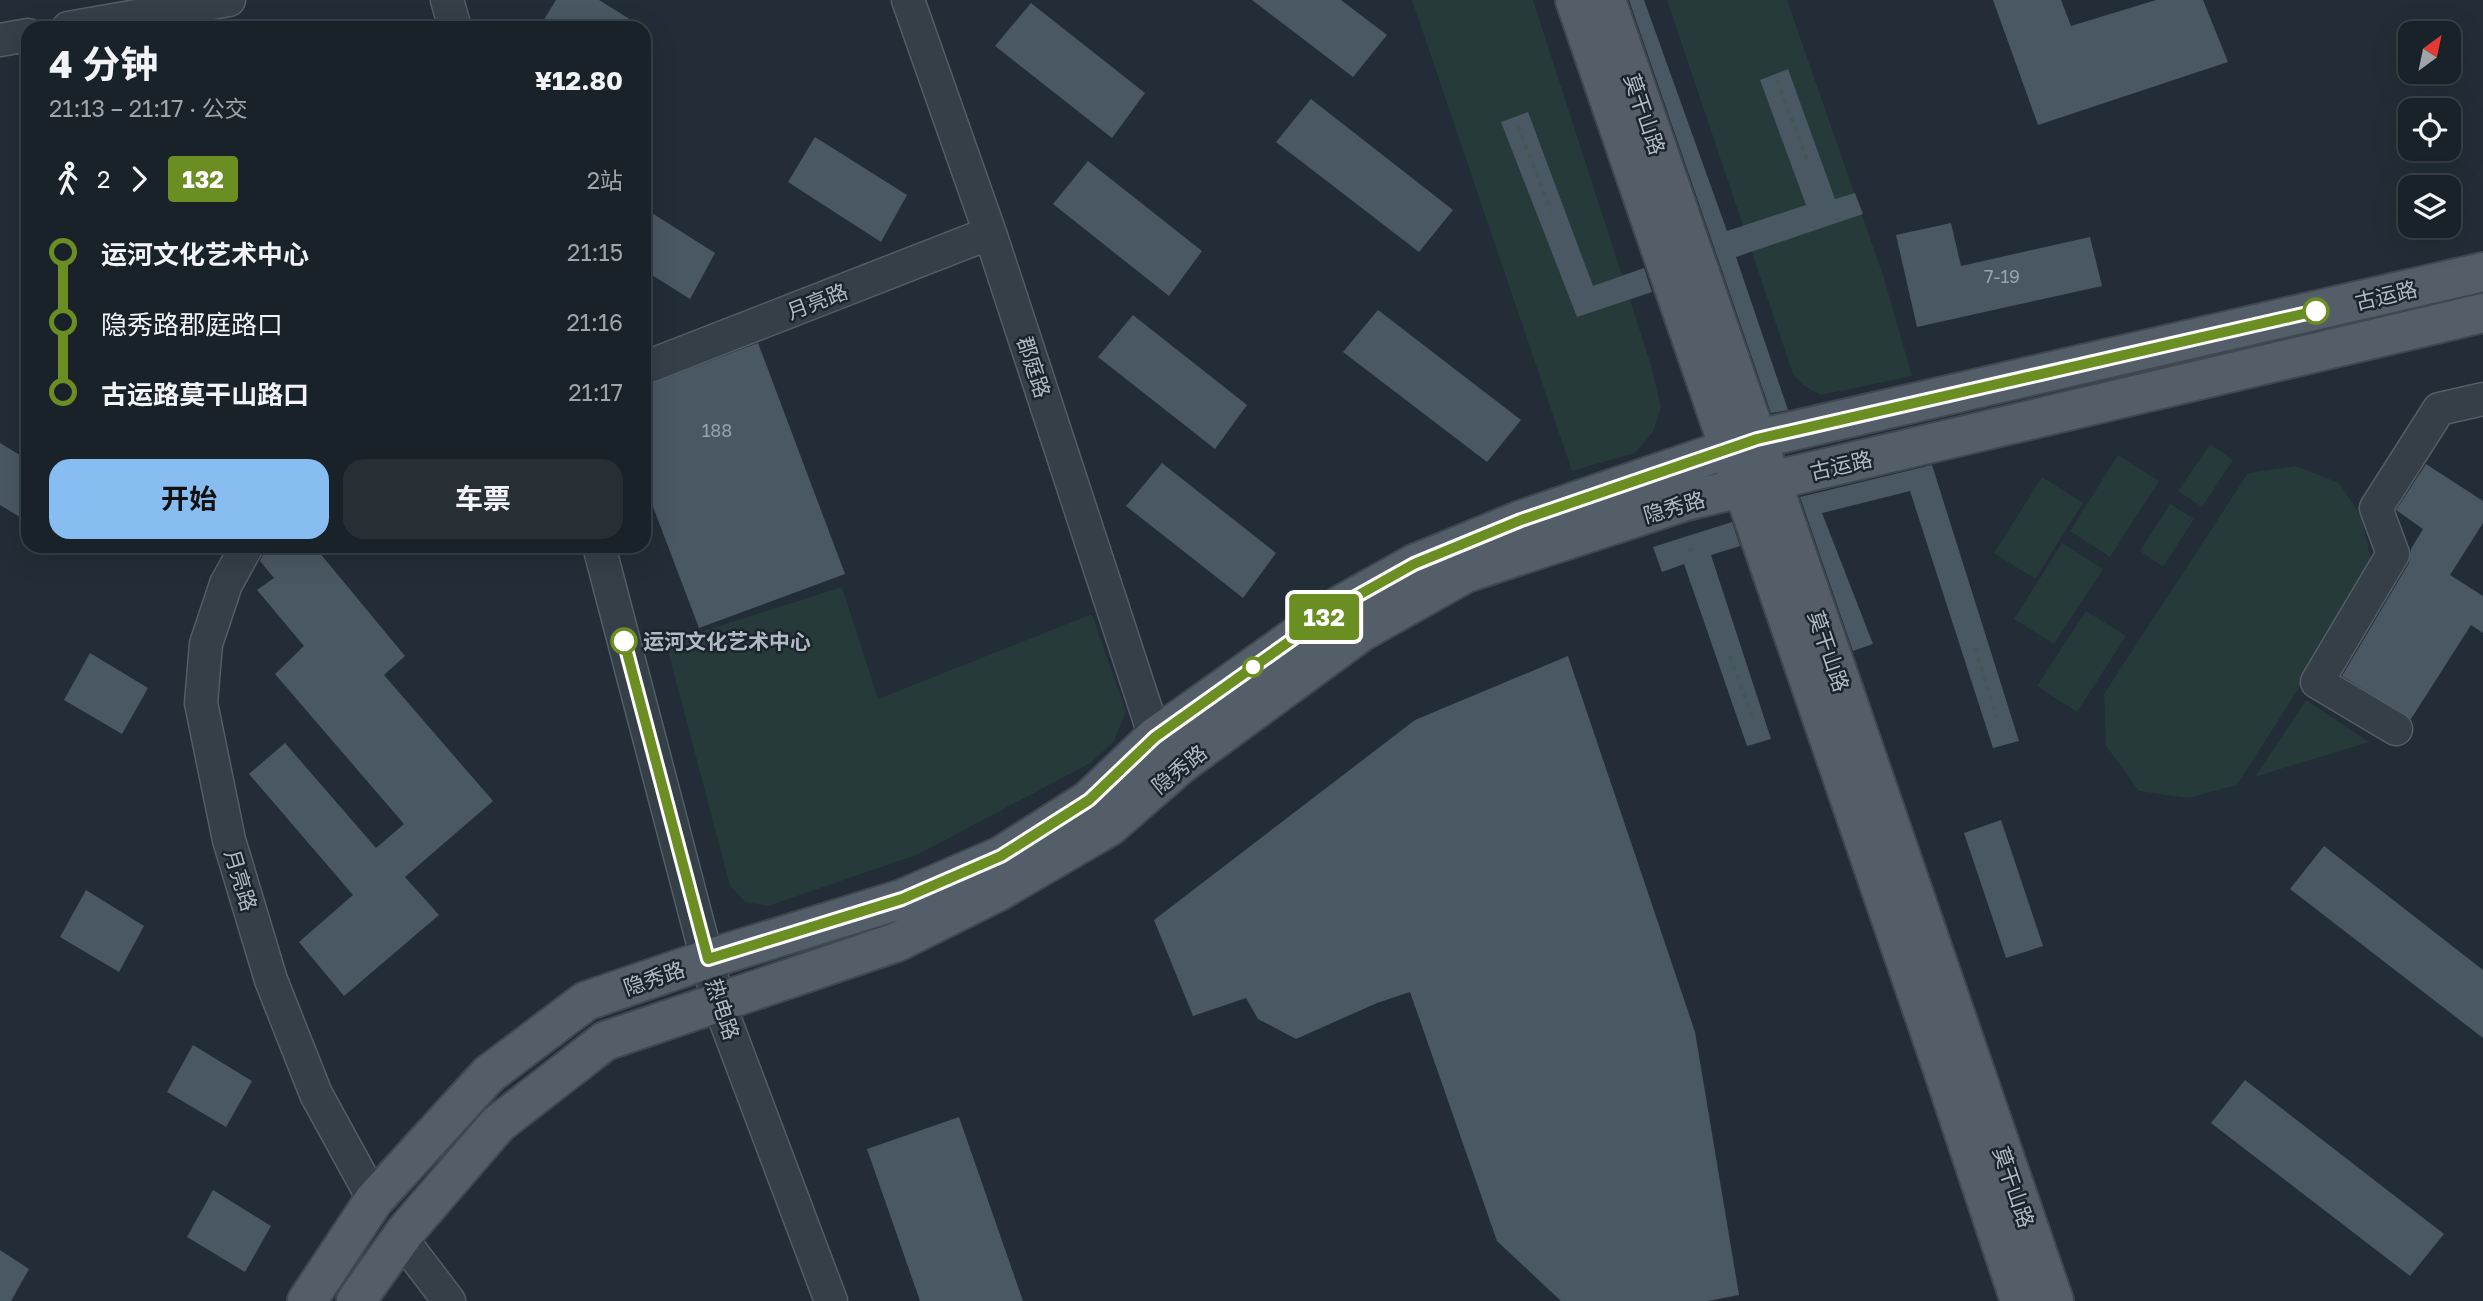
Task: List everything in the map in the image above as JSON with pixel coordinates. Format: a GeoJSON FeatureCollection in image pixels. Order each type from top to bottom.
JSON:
{"type":"FeatureCollection","features":[{"type":"Feature","properties":{"kind":"main road","name":"莫干山路"},"geometry":{"type":"LineString","coordinates":[[1575,0],[1743,443]]}},
{"type":"Feature","properties":{"kind":"main road","name":"莫干山路"},"geometry":{"type":"LineString","coordinates":[[1606,0],[1743,443],[2020,1301]]}},
{"type":"Feature","properties":{"kind":"main road","name":"古运路"},"geometry":{"type":"LineString","coordinates":[[1743,443],[2483,272]]}},
{"type":"Feature","properties":{"kind":"main road","name":"古运路"},"geometry":{"type":"LineString","coordinates":[[1757,485],[2483,313]]}},
{"type":"Feature","properties":{"kind":"main road","name":"隐秀路"},"geometry":{"type":"LineString","coordinates":[[307,1301],[374,1200],[489,1074],[586,1001],[708,959],[902,899],[1001,856],[1089,800],[1155,737],[1339,606],[1414,564],[1521,520],[1743,443]]}},
{"type":"Feature","properties":{"kind":"main road","name":"莫干山路"},"geometry":{"type":"LineString","coordinates":[[1757,485],[2054,1301]]}},
{"type":"Feature","properties":{"kind":"main road","name":"隐秀路"},"geometry":{"type":"LineString","coordinates":[[356,1301],[401,1238],[498,1124],[605,1041],[897,942],[998,892],[1110,826],[1181,764],[1362,632],[1466,573],[1686,501],[1757,485]]}},
{"type":"Feature","properties":{"kind":"street"},"geometry":{"type":"LineString","coordinates":[[108,21],[229,0]]}},
{"type":"Feature","properties":{"kind":"street"},"geometry":{"type":"LineString","coordinates":[[447,0],[453,21]]}},
{"type":"Feature","properties":{"kind":"street","name":"郡庭路"},"geometry":{"type":"LineString","coordinates":[[908,0],[990,233],[1155,737]]}},
{"type":"Feature","properties":{"kind":"street"},"geometry":{"type":"LineString","coordinates":[[0,40],[21,36]]}},
{"type":"Feature","properties":{"kind":"street","name":"月亮路"},"geometry":{"type":"LineString","coordinates":[[651,365],[990,233]]}},
{"type":"Feature","properties":{"kind":"street"},"geometry":{"type":"LineString","coordinates":[[2396,729],[2317,682],[2393,554],[2376,508],[2440,409],[2483,399]]}},
{"type":"Feature","properties":{"kind":"street","name":"月亮路"},"geometry":{"type":"LineString","coordinates":[[243,553],[226,584],[206,644],[201,703],[229,840],[271,980],[317,1094],[374,1200]]}},
{"type":"Feature","properties":{"kind":"street","name":"热电路"},"geometry":{"type":"LineString","coordinates":[[601,553],[718,1001],[831,1301]]}},
{"type":"Feature","properties":{"kind":"street"},"geometry":{"type":"LineString","coordinates":[[401,1238],[449,1301]]}},
{"type":"Feature","properties":{"kind":"path"},"geometry":{"type":"LineString","coordinates":[[1777,80],[1810,165]]}},
{"type":"Feature","properties":{"kind":"path"},"geometry":{"type":"LineString","coordinates":[[1518,126],[1551,211]]}},
{"type":"Feature","properties":{"kind":"path"},"geometry":{"type":"LineString","coordinates":[[1688,550],[1694,549]]}},
{"type":"Feature","properties":{"kind":"path"},"geometry":{"type":"LineString","coordinates":[[1975,648],[1997,718]]}},
{"type":"Feature","properties":{"kind":"path"},"geometry":{"type":"LineString","coordinates":[[1730,656],[1752,717]]}},
{"type":"Feature","properties":{"kind":"green space"},"geometry":{"type":"Polygon","coordinates":[[[1412,0],[1533,0],[1650,362],[1661,407],[1653,432],[1635,453],[1572,471],[1412,0]]]}},
{"type":"Feature","properties":{"kind":"green space"},"geometry":{"type":"Polygon","coordinates":[[[1667,0],[1787,0],[1884,278],[1912,376],[1821,395],[1804,386],[1793,374],[1667,0]]]}},
{"type":"Feature","properties":{"kind":"green space"},"geometry":{"type":"Polygon","coordinates":[[[2210,444],[2233,460],[2202,507],[2178,491],[2210,444]]]}},
{"type":"Feature","properties":{"kind":"green space"},"geometry":{"type":"Polygon","coordinates":[[[2118,455],[2159,481],[2110,557],[2070,531],[2118,455]]]}},
{"type":"Feature","properties":{"kind":"green space"},"geometry":{"type":"Polygon","coordinates":[[[2296,466],[2339,483],[2362,517],[2373,572],[2237,785],[2188,798],[2139,791],[2106,746],[2104,694],[2248,473],[2296,466]]]}},
{"type":"Feature","properties":{"kind":"green space"},"geometry":{"type":"Polygon","coordinates":[[[2042,477],[2083,503],[2035,579],[1994,553],[2042,477]]]}},
{"type":"Feature","properties":{"kind":"green space"},"geometry":{"type":"Polygon","coordinates":[[[2170,504],[2194,519],[2163,567],[2140,551],[2170,504]]]}},
{"type":"Feature","properties":{"kind":"green space"},"geometry":{"type":"Polygon","coordinates":[[[2062,543],[2103,569],[2054,644],[2014,619],[2062,543]]]}},
{"type":"Feature","properties":{"kind":"green space"},"geometry":{"type":"Polygon","coordinates":[[[842,587],[878,699],[1092,614],[1126,712],[1114,741],[1092,762],[919,854],[768,906],[745,902],[730,886],[666,643],[842,587]]]}},
{"type":"Feature","properties":{"kind":"green space"},"geometry":{"type":"Polygon","coordinates":[[[2086,611],[2126,636],[2077,712],[2037,686],[2086,611]]]}},
{"type":"Feature","properties":{"kind":"green space"},"geometry":{"type":"Polygon","coordinates":[[[2306,700],[2369,742],[2255,777],[2306,700]]]}},
{"type":"Feature","properties":{"kind":"building"},"geometry":{"type":"Polygon","coordinates":[[[556,0],[599,0],[633,21],[543,21],[556,0]]]}},
{"type":"Feature","properties":{"kind":"building"},"geometry":{"type":"Polygon","coordinates":[[[1252,0],[1341,0],[1387,35],[1353,77],[1252,0]]]}},
{"type":"Feature","properties":{"kind":"building"},"geometry":{"type":"Polygon","coordinates":[[[1629,0],[1644,0],[1727,231],[1806,205],[1760,80],[1788,69],[1835,199],[1855,193],[1863,214],[1736,257],[1788,410],[1771,413],[1629,0]]]}},
{"type":"Feature","properties":{"kind":"building"},"geometry":{"type":"Polygon","coordinates":[[[1993,0],[2061,0],[2071,26],[2156,0],[2203,0],[2228,62],[2038,125],[1993,0]]]}},
{"type":"Feature","properties":{"kind":"building"},"geometry":{"type":"Polygon","coordinates":[[[1031,3],[1145,93],[1112,138],[995,46],[1031,3]]]}},
{"type":"Feature","properties":{"kind":"building"},"geometry":{"type":"Polygon","coordinates":[[[1311,99],[1453,210],[1419,252],[1276,142],[1311,99]]]}},
{"type":"Feature","properties":{"kind":"building"},"geometry":{"type":"Polygon","coordinates":[[[1528,112],[1593,286],[1644,268],[1652,292],[1577,317],[1501,122],[1528,112]]]}},
{"type":"Feature","properties":{"kind":"building"},"geometry":{"type":"Polygon","coordinates":[[[815,137],[907,195],[881,242],[788,182],[815,137]]]}},
{"type":"Feature","properties":{"kind":"building"},"geometry":{"type":"Polygon","coordinates":[[[1088,161],[1202,251],[1169,296],[1053,204],[1088,161]]]}},
{"type":"Feature","properties":{"kind":"building"},"geometry":{"type":"Polygon","coordinates":[[[651,212],[715,253],[690,299],[651,274],[651,212]]]}},
{"type":"Feature","properties":{"kind":"building"},"geometry":{"type":"Polygon","coordinates":[[[1951,223],[1961,266],[2090,237],[2102,286],[1917,327],[1896,235],[1951,223]]]}},
{"type":"Feature","properties":{"kind":"building"},"geometry":{"type":"Polygon","coordinates":[[[1378,310],[1521,420],[1487,462],[1343,352],[1378,310]]]}},
{"type":"Feature","properties":{"kind":"building"},"geometry":{"type":"Polygon","coordinates":[[[1133,315],[1247,405],[1215,449],[1098,357],[1133,315]]]}},
{"type":"Feature","properties":{"kind":"building","name":"运河文化艺术中心"},"geometry":{"type":"Polygon","coordinates":[[[758,343],[845,574],[699,628],[651,501],[651,383],[758,343]]]}},
{"type":"Feature","properties":{"kind":"building"},"geometry":{"type":"Polygon","coordinates":[[[0,443],[21,456],[21,518],[0,505],[0,443]]]}},
{"type":"Feature","properties":{"kind":"building"},"geometry":{"type":"Polygon","coordinates":[[[1162,463],[1276,553],[1243,598],[1126,506],[1162,463]]]}},
{"type":"Feature","properties":{"kind":"building"},"geometry":{"type":"Polygon","coordinates":[[[2426,464],[2483,501],[2483,523],[2450,575],[2483,596],[2483,633],[2471,625],[2411,719],[2342,676],[2409,563],[2411,549],[2423,529],[2396,510],[2426,464]]]}},
{"type":"Feature","properties":{"kind":"building"},"geometry":{"type":"Polygon","coordinates":[[[1932,465],[2019,741],[1993,748],[1910,491],[1822,513],[1873,644],[1853,651],[1800,497],[1932,465]]]}},
{"type":"Feature","properties":{"kind":"building"},"geometry":{"type":"Polygon","coordinates":[[[1732,522],[1740,546],[1711,555],[1771,739],[1747,746],[1684,564],[1662,572],[1653,547],[1732,522]]]}},
{"type":"Feature","properties":{"kind":"building"},"geometry":{"type":"Polygon","coordinates":[[[264,553],[320,553],[405,656],[384,675],[493,801],[405,877],[439,915],[344,996],[299,942],[353,895],[249,774],[285,743],[376,848],[404,824],[275,674],[304,646],[257,590],[274,578],[260,561],[264,553]]]}},
{"type":"Feature","properties":{"kind":"building"},"geometry":{"type":"Polygon","coordinates":[[[90,653],[148,688],[122,734],[64,700],[90,653]]]}},
{"type":"Feature","properties":{"kind":"building"},"geometry":{"type":"Polygon","coordinates":[[[1568,656],[1695,1032],[1739,1295],[1708,1301],[1561,1301],[1497,1241],[1410,992],[1377,1003],[1296,1039],[1258,1019],[1246,998],[1193,1016],[1154,920],[1415,720],[1568,656]]]}},
{"type":"Feature","properties":{"kind":"building"},"geometry":{"type":"Polygon","coordinates":[[[2001,820],[2043,946],[2006,958],[1964,833],[2001,820]]]}},
{"type":"Feature","properties":{"kind":"building"},"geometry":{"type":"Polygon","coordinates":[[[2324,846],[2483,970],[2483,1038],[2290,889],[2324,846]]]}},
{"type":"Feature","properties":{"kind":"building"},"geometry":{"type":"Polygon","coordinates":[[[86,890],[144,926],[119,972],[60,937],[86,890]]]}},
{"type":"Feature","properties":{"kind":"building"},"geometry":{"type":"Polygon","coordinates":[[[193,1045],[252,1081],[226,1127],[167,1092],[193,1045]]]}},
{"type":"Feature","properties":{"kind":"building"},"geometry":{"type":"Polygon","coordinates":[[[2245,1080],[2444,1234],[2410,1276],[2211,1123],[2245,1080]]]}},
{"type":"Feature","properties":{"kind":"building"},"geometry":{"type":"Polygon","coordinates":[[[959,1117],[1023,1301],[920,1301],[867,1149],[959,1117]]]}},
{"type":"Feature","properties":{"kind":"building"},"geometry":{"type":"Polygon","coordinates":[[[213,1190],[271,1226],[245,1272],[187,1237],[213,1190]]]}},
{"type":"Feature","properties":{"kind":"building"},"geometry":{"type":"Polygon","coordinates":[[[0,1250],[29,1269],[11,1301],[0,1301],[0,1250]]]}},
{"type":"Feature","properties":{"kind":"bus line","name":"132"},"geometry":{"type":"LineString","coordinates":[[624,641],[708,959],[902,899],[1001,856],[1089,800],[1155,737],[1339,606],[1414,564],[1521,520],[1757,439],[2316,311]]}},
{"type":"Feature","properties":{"kind":"place","name":"运河文化艺术中心"},"geometry":{"type":"Point","coordinates":[624,641]}}]}
